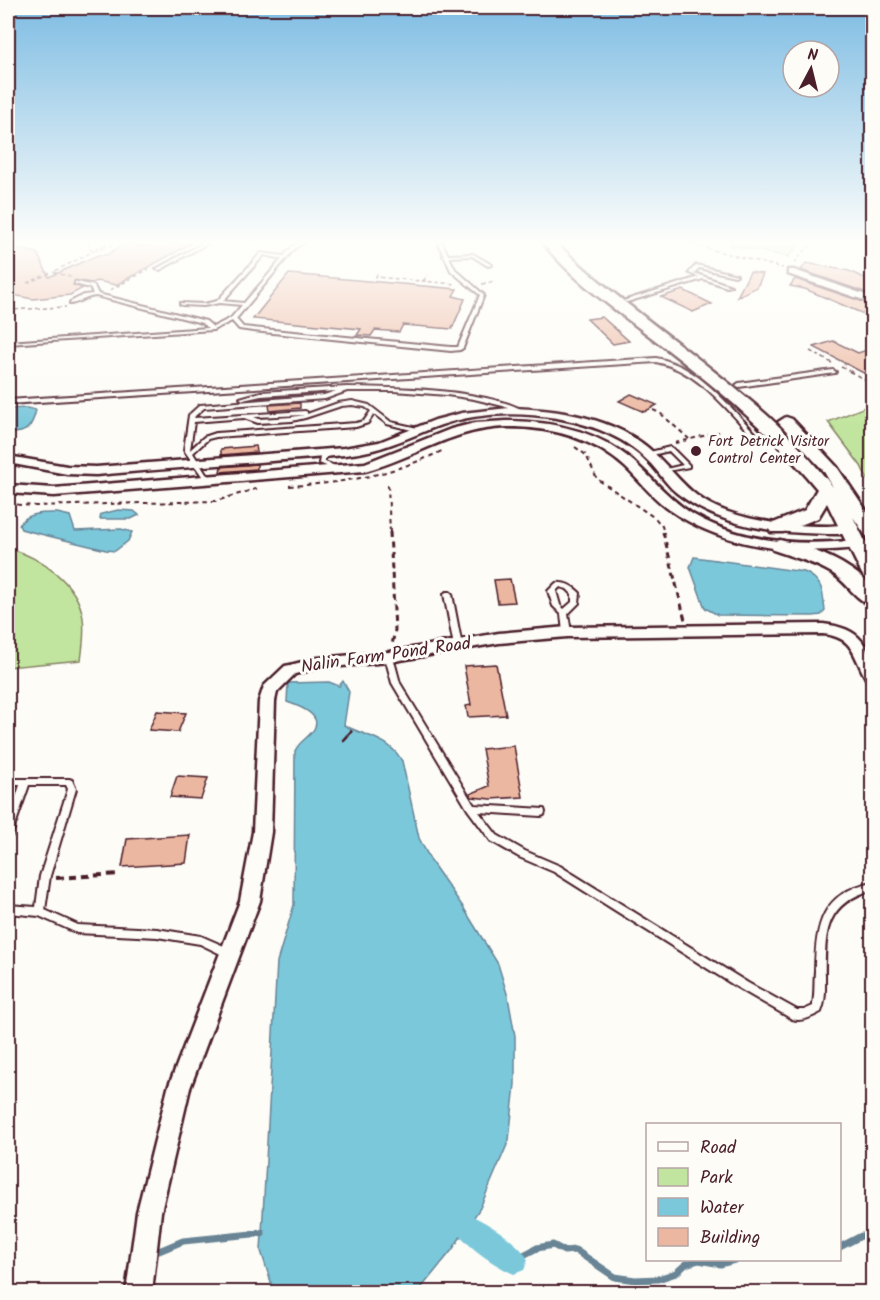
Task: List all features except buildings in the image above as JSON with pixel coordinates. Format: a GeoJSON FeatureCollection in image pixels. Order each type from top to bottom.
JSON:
{"type":"FeatureCollection","features":[{"type":"Feature","properties":{"kind":"main road"},"geometry":{"type":"LineString","coordinates":[[615,304],[742,399],[781,436],[866,534]]}},
{"type":"Feature","properties":{"kind":"main road"},"geometry":{"type":"LineString","coordinates":[[630,304],[786,422],[813,449],[841,484],[866,534],[873,574]]}},
{"type":"Feature","properties":{"kind":"main road"},"geometry":{"type":"LineString","coordinates":[[826,489],[812,514],[778,537],[849,574],[873,599]]}},
{"type":"Feature","properties":{"kind":"street"},"geometry":{"type":"LineString","coordinates":[[8,460],[67,470],[130,468],[193,458],[328,453],[371,448],[459,417],[486,412],[522,412],[565,417],[592,424],[633,444],[651,457],[685,494],[718,512],[778,537],[835,548],[866,534]]}},
{"type":"Feature","properties":{"kind":"street"},"geometry":{"type":"LineString","coordinates":[[8,489],[54,492],[346,470],[383,463],[454,432],[491,424],[515,424],[555,428],[589,437],[613,450],[626,467],[659,496],[687,516],[721,532],[746,540],[778,537]]}},
{"type":"Feature","properties":{"kind":"street"},"geometry":{"type":"LineString","coordinates":[[626,467],[651,457]]}},
{"type":"Feature","properties":{"kind":"street"},"geometry":{"type":"LineString","coordinates":[[127,487],[131,479],[130,468]]}},
{"type":"Feature","properties":{"kind":"street","name":"Nalin Farm Pond Road"},"geometry":{"type":"LineString","coordinates":[[139,1293],[149,1212],[179,1088],[250,901],[262,832],[267,701],[270,690],[291,670],[318,663],[389,657],[499,638],[567,632],[842,630],[854,639],[873,676]]}},
{"type":"Feature","properties":{"kind":"lane"},"geometry":{"type":"LineString","coordinates":[[131,304],[204,322],[213,329]]}},
{"type":"Feature","properties":{"kind":"lane"},"geometry":{"type":"LineString","coordinates":[[182,304],[211,304]]}},
{"type":"Feature","properties":{"kind":"lane"},"geometry":{"type":"LineString","coordinates":[[240,304],[244,304]]}},
{"type":"Feature","properties":{"kind":"lane"},"geometry":{"type":"LineString","coordinates":[[8,343],[213,329],[233,319],[244,304]]}},
{"type":"Feature","properties":{"kind":"lane"},"geometry":{"type":"LineString","coordinates":[[233,319],[241,328],[254,330],[452,349],[460,348],[478,304]]}},
{"type":"Feature","properties":{"kind":"lane"},"geometry":{"type":"LineString","coordinates":[[8,402],[656,360],[670,362],[695,379],[717,397],[754,436]]}},
{"type":"Feature","properties":{"kind":"lane"},"geometry":{"type":"LineString","coordinates":[[739,385],[833,372]]}},
{"type":"Feature","properties":{"kind":"lane"},"geometry":{"type":"LineString","coordinates":[[8,374],[8,382]]}},
{"type":"Feature","properties":{"kind":"lane"},"geometry":{"type":"LineString","coordinates":[[213,481],[204,475],[187,450],[192,420],[197,409],[215,404],[325,397],[347,390],[380,388],[452,393],[502,403],[522,412]]}},
{"type":"Feature","properties":{"kind":"lane"},"geometry":{"type":"LineString","coordinates":[[192,420],[245,416],[258,421],[303,417],[312,412],[345,403],[362,405],[389,423],[420,430]]}},
{"type":"Feature","properties":{"kind":"lane"},"geometry":{"type":"LineString","coordinates":[[193,458],[202,440],[210,436],[356,425],[366,422],[373,412]]}},
{"type":"Feature","properties":{"kind":"lane"},"geometry":{"type":"LineString","coordinates":[[651,457],[670,449],[687,466],[664,471]]}},
{"type":"Feature","properties":{"kind":"lane"},"geometry":{"type":"LineString","coordinates":[[328,453],[322,458],[322,463],[330,468],[346,470]]}},
{"type":"Feature","properties":{"kind":"lane"},"geometry":{"type":"LineString","coordinates":[[448,594],[458,645]]}},
{"type":"Feature","properties":{"kind":"lane"},"geometry":{"type":"LineString","coordinates":[[564,613],[567,632]]}},
{"type":"Feature","properties":{"kind":"lane"},"geometry":{"type":"LineString","coordinates":[[389,657],[396,683],[471,808],[494,838],[522,854],[557,869],[744,986],[796,1015],[805,1015],[817,1009],[821,998],[822,944],[826,921],[835,902],[852,890],[873,886]]}},
{"type":"Feature","properties":{"kind":"lane"},"geometry":{"type":"LineString","coordinates":[[8,782],[69,782],[72,789],[45,876],[40,912]]}},
{"type":"Feature","properties":{"kind":"lane"},"geometry":{"type":"LineString","coordinates":[[8,834],[25,783]]}},
{"type":"Feature","properties":{"kind":"lane"},"geometry":{"type":"LineString","coordinates":[[471,808],[541,813]]}},
{"type":"Feature","properties":{"kind":"lane"},"geometry":{"type":"LineString","coordinates":[[8,909],[40,912],[77,929],[157,933],[201,940],[231,954]]}},
{"type":"Feature","properties":{"kind":"path"},"geometry":{"type":"LineString","coordinates":[[8,310],[71,305]]}},
{"type":"Feature","properties":{"kind":"path"},"geometry":{"type":"LineString","coordinates":[[18,316],[21,309]]}},
{"type":"Feature","properties":{"kind":"path"},"geometry":{"type":"LineString","coordinates":[[653,410],[660,413],[689,439]]}},
{"type":"Feature","properties":{"kind":"path"},"geometry":{"type":"LineString","coordinates":[[568,443],[586,455],[597,479],[655,518],[662,526],[688,631]]}},
{"type":"Feature","properties":{"kind":"path"},"geometry":{"type":"LineString","coordinates":[[278,487],[366,480],[404,470],[448,448]]}},
{"type":"Feature","properties":{"kind":"path"},"geometry":{"type":"LineString","coordinates":[[388,485],[395,630],[389,657]]}},
{"type":"Feature","properties":{"kind":"path"},"geometry":{"type":"LineString","coordinates":[[8,504],[36,506],[216,501],[264,488]]}},
{"type":"Feature","properties":{"kind":"path"},"geometry":{"type":"LineString","coordinates":[[343,741],[354,728]]}},
{"type":"Feature","properties":{"kind":"path"},"geometry":{"type":"LineString","coordinates":[[45,876],[67,879],[118,874]]}},
{"type":"Feature","properties":{"kind":"green space"},"geometry":{"type":"Polygon","coordinates":[[[872,404],[872,489],[861,466],[828,422],[872,404]]]}},
{"type":"Feature","properties":{"kind":"green space"},"geometry":{"type":"Polygon","coordinates":[[[8,548],[44,565],[65,582],[74,593],[83,618],[81,660],[8,667],[8,548]]]}},
{"type":"Feature","properties":{"kind":"water"},"geometry":{"type":"Polygon","coordinates":[[[8,409],[36,410],[27,429],[8,433],[8,409]]]}},
{"type":"Feature","properties":{"kind":"water"},"geometry":{"type":"Polygon","coordinates":[[[118,510],[134,511],[139,515],[131,519],[100,519],[101,514],[118,510]]]}},
{"type":"Feature","properties":{"kind":"water"},"geometry":{"type":"Polygon","coordinates":[[[57,513],[70,516],[75,531],[121,529],[132,532],[128,541],[115,551],[28,531],[21,529],[19,525],[31,515],[57,513]]]}},
{"type":"Feature","properties":{"kind":"water"},"geometry":{"type":"Polygon","coordinates":[[[694,557],[804,572],[815,579],[821,587],[825,611],[821,615],[813,616],[718,615],[705,608],[690,567],[694,557]]]}},
{"type":"Feature","properties":{"kind":"water"},"geometry":{"type":"Polygon","coordinates":[[[343,681],[349,692],[344,725],[383,742],[402,761],[419,838],[432,863],[463,907],[498,964],[508,997],[515,1036],[515,1084],[509,1140],[480,1208],[452,1250],[418,1292],[274,1292],[261,1251],[277,962],[294,905],[295,751],[311,733],[316,722],[310,713],[287,702],[288,683],[329,682],[339,686],[343,681]]]}},
{"type":"Feature","properties":{"kind":"waterway"},"geometry":{"type":"LineString","coordinates":[[468,1227],[514,1260]]}},
{"type":"Feature","properties":{"kind":"waterway"},"geometry":{"type":"LineString","coordinates":[[159,1251],[183,1241],[262,1233]]}},
{"type":"Feature","properties":{"kind":"waterway"},"geometry":{"type":"LineString","coordinates":[[841,1246],[861,1236],[872,1236]]}},
{"type":"Feature","properties":{"kind":"waterway"},"geometry":{"type":"LineString","coordinates":[[514,1260],[537,1248],[553,1245],[564,1251],[575,1250],[615,1277],[635,1280],[658,1279],[676,1273],[686,1264],[696,1261]]}},
{"type":"Feature","properties":{"kind":"waterway"},"geometry":{"type":"LineString","coordinates":[[704,1261],[721,1264],[732,1261]]}},
{"type":"Feature","properties":{"kind":"place","name":"Fort Detrick Visitor Control Center"},"geometry":{"type":"Point","coordinates":[696,451]}}]}
